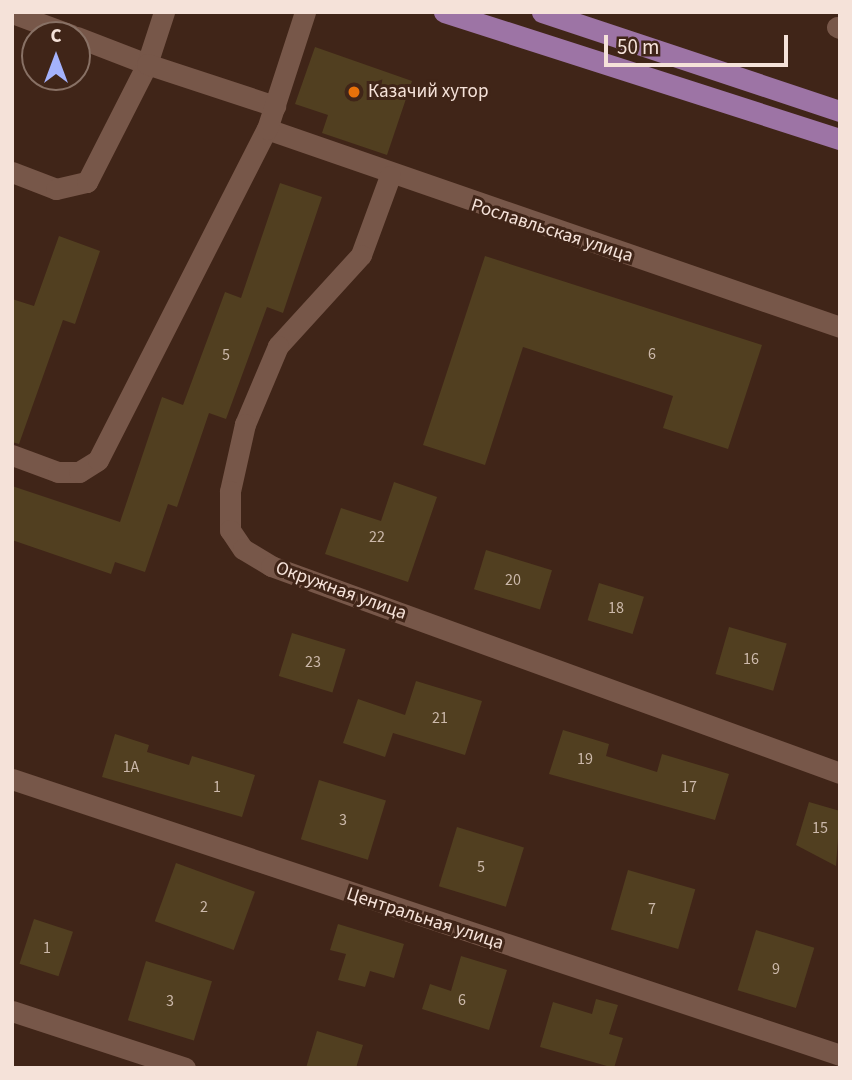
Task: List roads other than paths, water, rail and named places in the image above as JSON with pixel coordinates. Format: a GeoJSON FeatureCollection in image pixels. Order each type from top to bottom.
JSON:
{"type":"FeatureCollection","features":[{"type":"Feature","properties":{"kind":"main road"},"geometry":{"type":"LineString","coordinates":[[444,12],[840,139]]}},
{"type":"Feature","properties":{"kind":"main road"},"geometry":{"type":"LineString","coordinates":[[542,12],[840,111]]}},
{"type":"Feature","properties":{"kind":"street"},"geometry":{"type":"LineString","coordinates":[[12,172],[56,189],[87,182],[147,64],[164,12]]}},
{"type":"Feature","properties":{"kind":"street"},"geometry":{"type":"LineString","coordinates":[[12,455],[58,472],[79,472],[98,460],[267,129],[306,12]]}},
{"type":"Feature","properties":{"kind":"street"},"geometry":{"type":"LineString","coordinates":[[12,13],[33,21]]}},
{"type":"Feature","properties":{"kind":"street"},"geometry":{"type":"LineString","coordinates":[[91,42],[147,64],[275,106]]}},
{"type":"Feature","properties":{"kind":"street","name":"Рославльская улица"},"geometry":{"type":"LineString","coordinates":[[267,129],[390,176],[840,327]]}},
{"type":"Feature","properties":{"kind":"street","name":"Окружная улица"},"geometry":{"type":"LineString","coordinates":[[390,176],[361,255],[278,346],[245,424],[230,491],[230,530],[243,549],[271,566],[840,773]]}},
{"type":"Feature","properties":{"kind":"street","name":"Центральная улица"},"geometry":{"type":"LineString","coordinates":[[15,788],[840,1055]]}},
{"type":"Feature","properties":{"kind":"street"},"geometry":{"type":"LineString","coordinates":[[12,1011],[185,1068]]}},
{"type":"Feature","properties":{"kind":"place","name":"Казачий хутор"},"geometry":{"type":"Point","coordinates":[354,92]}}]}
